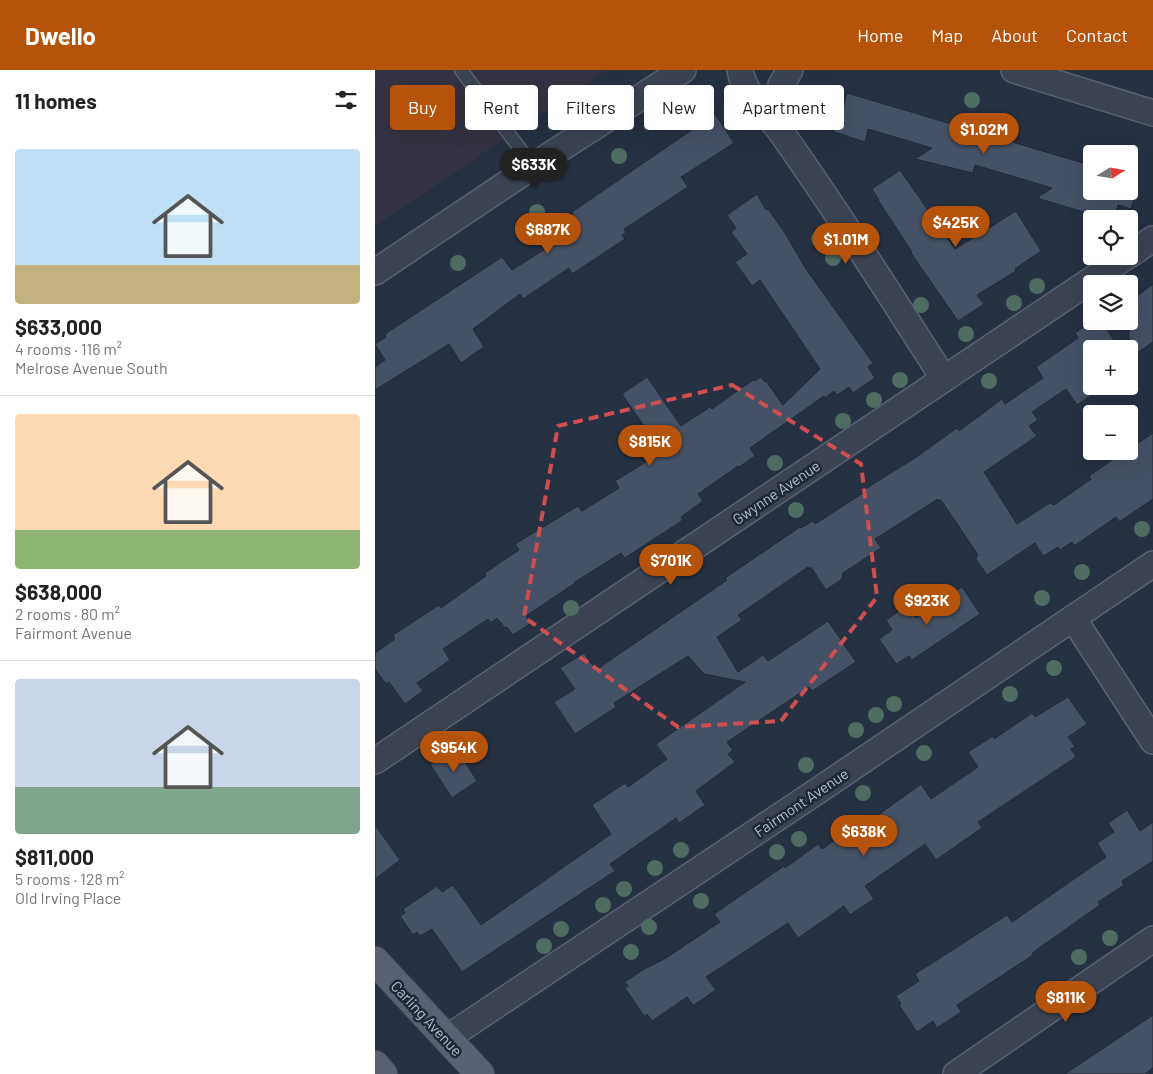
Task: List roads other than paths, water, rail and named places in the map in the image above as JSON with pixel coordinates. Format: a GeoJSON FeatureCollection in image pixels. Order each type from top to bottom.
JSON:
{"type":"FeatureCollection","features":[{"type":"Feature","properties":{"kind":"main road","name":"Carling Avenue"},"geometry":{"type":"LineString","coordinates":[[375,961],[480,1074]]}},
{"type":"Feature","properties":{"kind":"main road"},"geometry":{"type":"LineString","coordinates":[[375,1065],[383,1074]]}},
{"type":"Feature","properties":{"kind":"street"},"geometry":{"type":"LineString","coordinates":[[740,70],[745,85]]}},
{"type":"Feature","properties":{"kind":"street"},"geometry":{"type":"LineString","coordinates":[[781,85],[790,70]]}},
{"type":"Feature","properties":{"kind":"street"},"geometry":{"type":"LineString","coordinates":[[1014,70],[1067,77],[1153,113]]}},
{"type":"Feature","properties":{"kind":"street"},"geometry":{"type":"LineString","coordinates":[[375,272],[677,72]]}},
{"type":"Feature","properties":{"kind":"street"},"geometry":{"type":"LineString","coordinates":[[780,130],[944,379]]}},
{"type":"Feature","properties":{"kind":"street","name":"Gwynne Avenue"},"geometry":{"type":"LineString","coordinates":[[1138,249],[1153,239]]}},
{"type":"Feature","properties":{"kind":"street","name":"Gwynne Avenue"},"geometry":{"type":"LineString","coordinates":[[375,761],[1115,265]]}},
{"type":"Feature","properties":{"kind":"street","name":"Fairmont Avenue"},"geometry":{"type":"LineString","coordinates":[[447,1038],[1153,564]]}},
{"type":"Feature","properties":{"kind":"street"},"geometry":{"type":"LineString","coordinates":[[1073,618],[1153,740]]}},
{"type":"Feature","properties":{"kind":"street"},"geometry":{"type":"LineString","coordinates":[[956,1074],[1153,939]]}},
{"type":"Feature","properties":{"kind":"lane"},"geometry":{"type":"LineString","coordinates":[[461,70],[533,166]]}}]}
